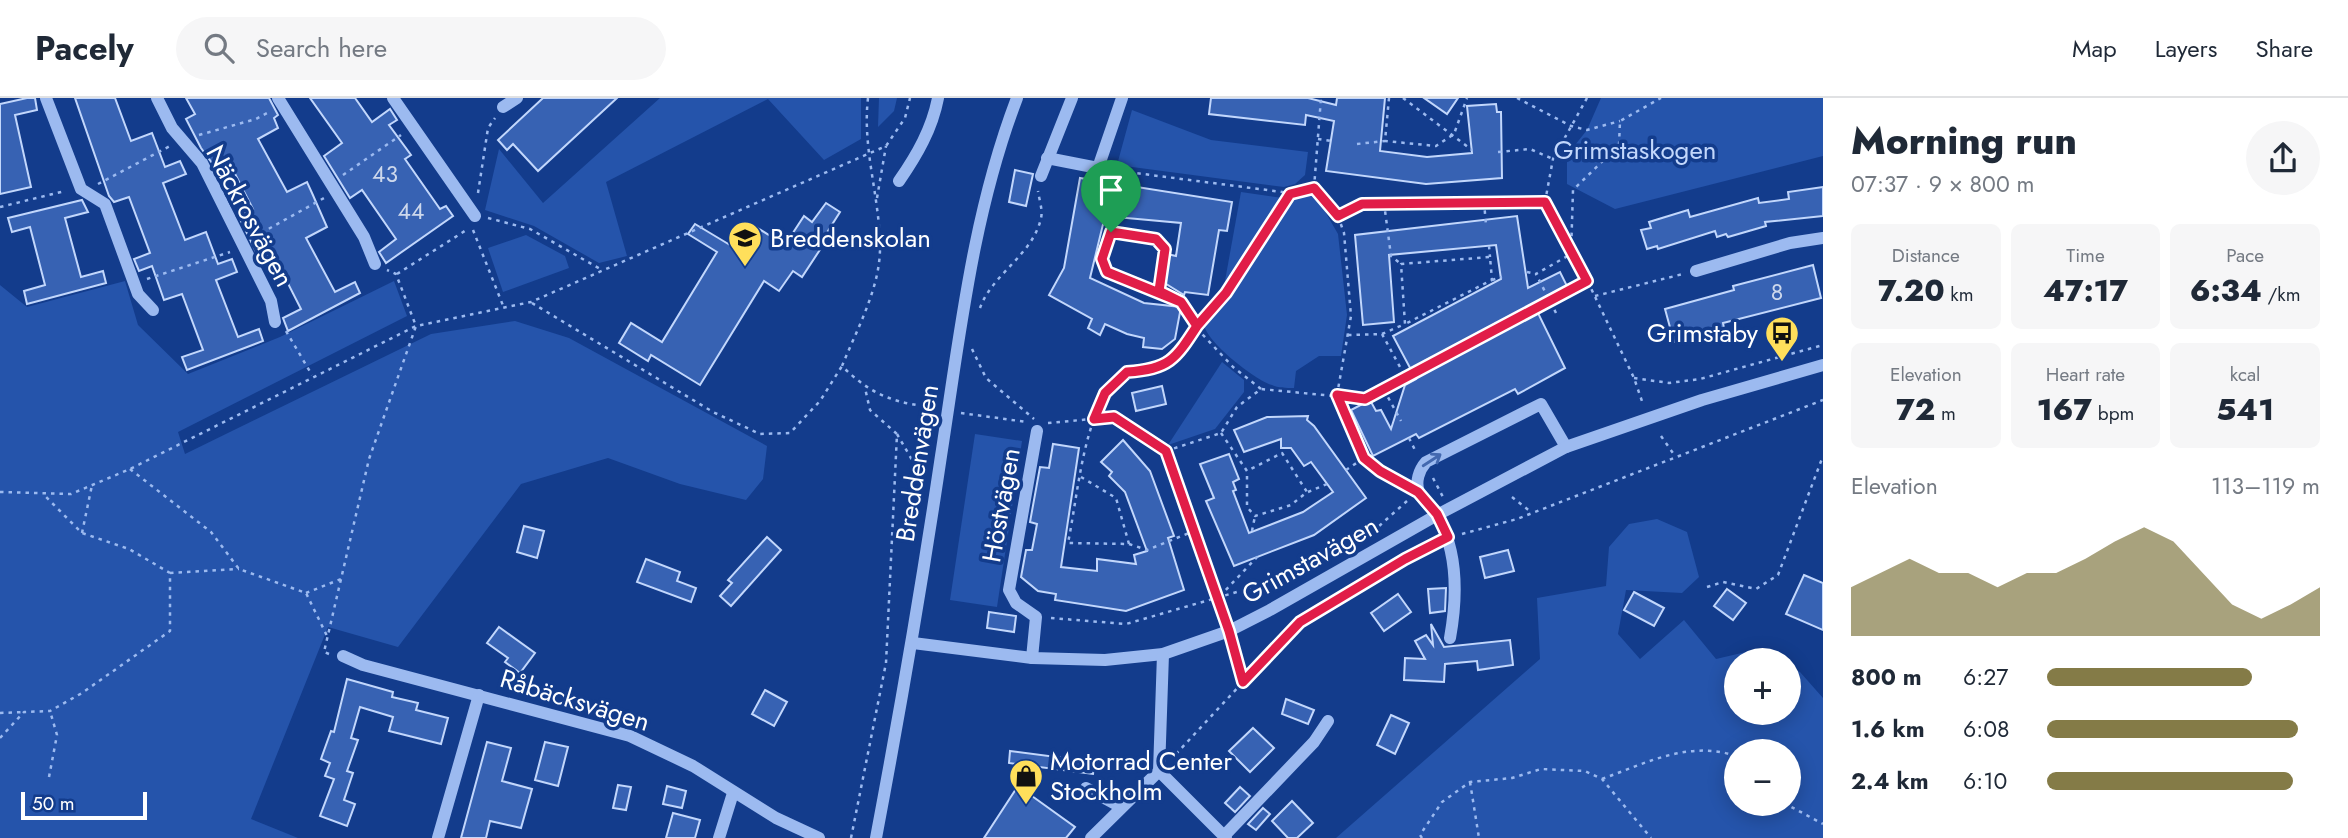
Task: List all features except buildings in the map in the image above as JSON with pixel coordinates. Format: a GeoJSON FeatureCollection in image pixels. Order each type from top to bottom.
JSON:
{"type":"FeatureCollection","features":[{"type":"Feature","properties":{"kind":"street"},"geometry":{"type":"LineString","coordinates":[[46,98],[80,189],[105,204],[138,294],[153,310]]}},
{"type":"Feature","properties":{"kind":"street","name":"Näckrosvägen"},"geometry":{"type":"LineString","coordinates":[[157,98],[172,128],[202,163],[271,301],[275,322]]}},
{"type":"Feature","properties":{"kind":"street"},"geometry":{"type":"LineString","coordinates":[[393,98],[473,221]]}},
{"type":"Feature","properties":{"kind":"street"},"geometry":{"type":"LineString","coordinates":[[503,107],[517,98]]}},
{"type":"Feature","properties":{"kind":"street"},"geometry":{"type":"LineString","coordinates":[[899,181],[915,157],[934,119],[938,98]]}},
{"type":"Feature","properties":{"kind":"street","name":"Breddenvägen"},"geometry":{"type":"LineString","coordinates":[[876,838],[912,643],[970,267],[995,156],[1017,98]]}},
{"type":"Feature","properties":{"kind":"street"},"geometry":{"type":"LineString","coordinates":[[1041,176],[1072,98]]}},
{"type":"Feature","properties":{"kind":"street"},"geometry":{"type":"LineString","coordinates":[[1047,158],[1098,168],[1122,98]]}},
{"type":"Feature","properties":{"kind":"street"},"geometry":{"type":"LineString","coordinates":[[281,101],[364,237],[375,264]]}},
{"type":"Feature","properties":{"kind":"street"},"geometry":{"type":"LineString","coordinates":[[1696,271],[1790,243],[1823,238]]}},
{"type":"Feature","properties":{"kind":"street","name":"Grimstavägen"},"geometry":{"type":"LineString","coordinates":[[912,643],[1032,658],[1105,660],[1163,654],[1229,631],[1437,514],[1566,447],[1702,400],[1823,365]]}},
{"type":"Feature","properties":{"kind":"street"},"geometry":{"type":"LineString","coordinates":[[1450,638],[1456,605],[1448,537],[1437,514],[1418,492],[1418,471],[1426,462],[1541,404],[1566,447]]}},
{"type":"Feature","properties":{"kind":"street","name":"Höstvägen"},"geometry":{"type":"LineString","coordinates":[[1037,428],[1009,590],[1016,603],[1037,617]]}},
{"type":"Feature","properties":{"kind":"street"},"geometry":{"type":"LineString","coordinates":[[1032,658],[1037,617]]}},
{"type":"Feature","properties":{"kind":"street"},"geometry":{"type":"LineString","coordinates":[[1091,838],[1160,771],[1163,654]]}},
{"type":"Feature","properties":{"kind":"street","name":"Råbäcksvägen"},"geometry":{"type":"LineString","coordinates":[[343,656],[363,665],[630,736],[693,766],[733,793],[815,837]]}},
{"type":"Feature","properties":{"kind":"street"},"geometry":{"type":"LineString","coordinates":[[438,838],[479,695]]}},
{"type":"Feature","properties":{"kind":"street"},"geometry":{"type":"LineString","coordinates":[[1160,771],[1225,837],[1314,742],[1328,721]]}},
{"type":"Feature","properties":{"kind":"street"},"geometry":{"type":"LineString","coordinates":[[1086,788],[1121,807]]}},
{"type":"Feature","properties":{"kind":"street"},"geometry":{"type":"LineString","coordinates":[[719,838],[733,793]]}},
{"type":"Feature","properties":{"kind":"path"},"geometry":{"type":"LineString","coordinates":[[531,302],[713,412],[760,434],[790,433],[820,401],[842,366],[876,281],[880,250],[877,200],[867,152],[868,98]]}},
{"type":"Feature","properties":{"kind":"path"},"geometry":{"type":"LineString","coordinates":[[877,200],[886,146],[905,118],[910,98]]}},
{"type":"Feature","properties":{"kind":"path"},"geometry":{"type":"LineString","coordinates":[[1037,617],[1126,624],[1289,576],[1378,527],[1418,492],[1380,471],[1364,458],[1337,395],[1351,316],[1344,233],[1338,216],[1314,188],[1321,98]]}},
{"type":"Feature","properties":{"kind":"path"},"geometry":{"type":"LineString","coordinates":[[1385,141],[1389,98]]}},
{"type":"Feature","properties":{"kind":"path"},"geometry":{"type":"LineString","coordinates":[[1403,98],[1472,150]]}},
{"type":"Feature","properties":{"kind":"path"},"geometry":{"type":"LineString","coordinates":[[1357,144],[1385,141],[1436,146],[1454,134],[1467,98]]}},
{"type":"Feature","properties":{"kind":"path"},"geometry":{"type":"LineString","coordinates":[[1517,98],[1571,126],[1587,130],[1619,121],[1661,98]]}},
{"type":"Feature","properties":{"kind":"path"},"geometry":{"type":"LineString","coordinates":[[1587,98],[1553,159],[1545,202],[1595,296],[1634,378],[1646,414]]}},
{"type":"Feature","properties":{"kind":"path"},"geometry":{"type":"LineString","coordinates":[[1652,105],[1655,98]]}},
{"type":"Feature","properties":{"kind":"path"},"geometry":{"type":"LineString","coordinates":[[0,207],[102,183],[182,139],[256,119],[281,101]]}},
{"type":"Feature","properties":{"kind":"path"},"geometry":{"type":"LineString","coordinates":[[1571,254],[1573,190],[1619,145],[1619,121]]}},
{"type":"Feature","properties":{"kind":"path"},"geometry":{"type":"LineString","coordinates":[[332,183],[413,127]]}},
{"type":"Feature","properties":{"kind":"path"},"geometry":{"type":"LineString","coordinates":[[1318,139],[1331,141]]}},
{"type":"Feature","properties":{"kind":"path"},"geometry":{"type":"LineString","coordinates":[[0,492],[71,494],[130,469],[312,375],[416,326],[531,302],[867,152],[886,146]]}},
{"type":"Feature","properties":{"kind":"path"},"geometry":{"type":"LineString","coordinates":[[1497,152],[1530,149],[1553,159]]}},
{"type":"Feature","properties":{"kind":"path"},"geometry":{"type":"LineString","coordinates":[[1098,168],[1290,194],[1314,188]]}},
{"type":"Feature","properties":{"kind":"path"},"geometry":{"type":"LineString","coordinates":[[1112,183],[1114,170]]}},
{"type":"Feature","properties":{"kind":"path"},"geometry":{"type":"LineString","coordinates":[[977,314],[985,295],[1015,261],[1042,217],[1038,191],[1041,176]]}},
{"type":"Feature","properties":{"kind":"path"},"geometry":{"type":"LineString","coordinates":[[1195,531],[1147,550],[1129,544],[1068,543],[1094,419],[1105,393],[1127,372],[1152,370],[1174,360],[1197,326],[1226,293],[1290,194]]}},
{"type":"Feature","properties":{"kind":"path"},"geometry":{"type":"LineString","coordinates":[[1485,202],[1486,225]]}},
{"type":"Feature","properties":{"kind":"path"},"geometry":{"type":"LineString","coordinates":[[1338,216],[1362,204],[1545,202]]}},
{"type":"Feature","properties":{"kind":"path"},"geometry":{"type":"LineString","coordinates":[[1384,203],[1391,256],[1401,264],[1490,257]]}},
{"type":"Feature","properties":{"kind":"path"},"geometry":{"type":"LineString","coordinates":[[1108,216],[1111,232],[1102,259],[1107,272],[1181,302],[1197,326],[1233,367],[1261,389],[1365,399],[1587,281]]}},
{"type":"Feature","properties":{"kind":"path"},"geometry":{"type":"LineString","coordinates":[[504,308],[473,221],[530,229],[602,270]]}},
{"type":"Feature","properties":{"kind":"path"},"geometry":{"type":"LineString","coordinates":[[1111,232],[1156,239],[1165,249],[1159,291]]}},
{"type":"Feature","properties":{"kind":"path"},"geometry":{"type":"LineString","coordinates":[[1489,246],[1492,279]]}},
{"type":"Feature","properties":{"kind":"path"},"geometry":{"type":"LineString","coordinates":[[1527,272],[1536,274],[1571,254]]}},
{"type":"Feature","properties":{"kind":"path"},"geometry":{"type":"LineString","coordinates":[[343,656],[324,652],[369,459],[416,326],[396,274],[375,264]]}},
{"type":"Feature","properties":{"kind":"path"},"geometry":{"type":"LineString","coordinates":[[1401,264],[1405,324]]}},
{"type":"Feature","properties":{"kind":"path"},"geometry":{"type":"LineString","coordinates":[[1595,296],[1696,271]]}},
{"type":"Feature","properties":{"kind":"path"},"geometry":{"type":"LineString","coordinates":[[1536,274],[1556,313]]}},
{"type":"Feature","properties":{"kind":"path"},"geometry":{"type":"LineString","coordinates":[[1348,334],[1381,334],[1492,279],[1502,278]]}},
{"type":"Feature","properties":{"kind":"path"},"geometry":{"type":"LineString","coordinates":[[275,322],[290,334],[312,375]]}},
{"type":"Feature","properties":{"kind":"path"},"geometry":{"type":"LineString","coordinates":[[1381,334],[1406,377]]}},
{"type":"Feature","properties":{"kind":"path"},"geometry":{"type":"LineString","coordinates":[[1634,378],[1669,383],[1700,379],[1823,345]]}},
{"type":"Feature","properties":{"kind":"path"},"geometry":{"type":"LineString","coordinates":[[971,348],[986,378],[1037,428]]}},
{"type":"Feature","properties":{"kind":"path"},"geometry":{"type":"LineString","coordinates":[[842,366],[865,388],[907,404],[925,406]]}},
{"type":"Feature","properties":{"kind":"path"},"geometry":{"type":"LineString","coordinates":[[865,388],[870,410],[897,434],[915,465]]}},
{"type":"Feature","properties":{"kind":"path"},"geometry":{"type":"LineString","coordinates":[[1166,451],[1221,433],[1237,407],[1261,389]]}},
{"type":"Feature","properties":{"kind":"path"},"geometry":{"type":"LineString","coordinates":[[1384,389],[1401,421]]}},
{"type":"Feature","properties":{"kind":"path"},"geometry":{"type":"LineString","coordinates":[[1160,771],[1300,622],[1405,559],[1448,537],[1531,512],[1823,400]]}},
{"type":"Feature","properties":{"kind":"path"},"geometry":{"type":"LineString","coordinates":[[960,412],[1037,428],[1114,417],[1166,451],[1229,631],[1243,682]]}},
{"type":"Feature","properties":{"kind":"path"},"geometry":{"type":"LineString","coordinates":[[1221,433],[1247,471],[1247,507],[1255,516]]}},
{"type":"Feature","properties":{"kind":"path"},"geometry":{"type":"LineString","coordinates":[[851,838],[886,663],[897,434]]}},
{"type":"Feature","properties":{"kind":"path"},"geometry":{"type":"LineString","coordinates":[[1661,436],[1675,456]]}},
{"type":"Feature","properties":{"kind":"path"},"geometry":{"type":"LineString","coordinates":[[1247,471],[1282,453],[1307,492]]}},
{"type":"Feature","properties":{"kind":"path"},"geometry":{"type":"LineString","coordinates":[[1707,587],[1723,583],[1756,589],[1778,575],[1823,456]]}},
{"type":"Feature","properties":{"kind":"path"},"geometry":{"type":"LineString","coordinates":[[1346,471],[1364,458]]}},
{"type":"Feature","properties":{"kind":"path"},"geometry":{"type":"LineString","coordinates":[[130,469],[211,532],[239,569]]}},
{"type":"Feature","properties":{"kind":"path"},"geometry":{"type":"LineString","coordinates":[[1081,477],[1116,498],[1129,544]]}},
{"type":"Feature","properties":{"kind":"path"},"geometry":{"type":"LineString","coordinates":[[1255,516],[1291,505],[1307,492],[1327,484]]}},
{"type":"Feature","properties":{"kind":"path"},"geometry":{"type":"LineString","coordinates":[[82,533],[92,485]]}},
{"type":"Feature","properties":{"kind":"path"},"geometry":{"type":"LineString","coordinates":[[44,495],[82,533],[130,550],[170,573],[239,569],[306,593],[341,579]]}},
{"type":"Feature","properties":{"kind":"path"},"geometry":{"type":"LineString","coordinates":[[1511,497],[1531,512]]}},
{"type":"Feature","properties":{"kind":"path"},"geometry":{"type":"LineString","coordinates":[[1252,531],[1255,516]]}},
{"type":"Feature","properties":{"kind":"path"},"geometry":{"type":"LineString","coordinates":[[1218,599],[1259,555]]}},
{"type":"Feature","properties":{"kind":"path"},"geometry":{"type":"LineString","coordinates":[[0,713],[50,710],[82,692],[170,631],[170,573]]}},
{"type":"Feature","properties":{"kind":"path"},"geometry":{"type":"LineString","coordinates":[[306,593],[328,639]]}},
{"type":"Feature","properties":{"kind":"path"},"geometry":{"type":"LineString","coordinates":[[49,777],[57,735],[50,710]]}},
{"type":"Feature","properties":{"kind":"path"},"geometry":{"type":"LineString","coordinates":[[0,738],[24,712]]}},
{"type":"Feature","properties":{"kind":"path"},"geometry":{"type":"LineString","coordinates":[[1602,779],[1673,752],[1717,749],[1724,752]]}},
{"type":"Feature","properties":{"kind":"path"},"geometry":{"type":"LineString","coordinates":[[1422,838],[1420,835],[1441,802],[1471,782],[1512,778],[1542,769],[1585,771],[1602,779],[1651,838]]}},
{"type":"Feature","properties":{"kind":"path"},"geometry":{"type":"LineString","coordinates":[[1471,782],[1479,838]]}},
{"type":"Feature","properties":{"kind":"path"},"geometry":{"type":"LineString","coordinates":[[1801,812],[1823,824]]}},
{"type":"Feature","properties":{"kind":"green space"},"geometry":{"type":"Polygon","coordinates":[[[660,98],[861,98],[861,139],[824,160],[768,99],[606,182],[627,256],[599,263],[534,226],[485,210],[499,149],[543,203],[660,98]]]}},
{"type":"Feature","properties":{"kind":"green space"},"geometry":{"type":"Polygon","coordinates":[[[879,98],[897,98],[894,111],[878,127],[879,98]]]}},
{"type":"Feature","properties":{"kind":"green space","name":"Grimstaskogen"},"geometry":{"type":"Polygon","coordinates":[[[1601,98],[1823,98],[1823,156],[1615,209],[1567,184],[1567,155],[1587,130],[1601,98]]]}},
{"type":"Feature","properties":{"kind":"green space"},"geometry":{"type":"Polygon","coordinates":[[[1132,110],[1211,140],[1308,152],[1305,175],[1295,184],[1284,187],[1117,165],[1132,110]]]}},
{"type":"Feature","properties":{"kind":"green space"},"geometry":{"type":"Polygon","coordinates":[[[1241,192],[1283,198],[1223,292],[1241,192]]]}},
{"type":"Feature","properties":{"kind":"green space"},"geometry":{"type":"Polygon","coordinates":[[[1315,194],[1338,234],[1347,315],[1341,356],[1319,356],[1296,371],[1294,388],[1274,386],[1232,359],[1213,340],[1204,324],[1234,289],[1294,196],[1315,194]]]}},
{"type":"Feature","properties":{"kind":"green space"},"geometry":{"type":"Polygon","coordinates":[[[526,235],[565,256],[569,268],[503,292],[488,248],[526,235]]]}},
{"type":"Feature","properties":{"kind":"green space"},"geometry":{"type":"Polygon","coordinates":[[[125,281],[138,325],[188,374],[280,337],[394,281],[407,316],[178,432],[185,454],[431,334],[515,321],[569,338],[767,446],[763,479],[746,500],[680,484],[608,458],[521,484],[398,647],[328,627],[251,819],[298,838],[0,838],[0,285],[27,307],[125,281]]]}},
{"type":"Feature","properties":{"kind":"green space"},"geometry":{"type":"Polygon","coordinates":[[[1222,362],[1244,380],[1244,392],[1215,429],[1168,445],[1222,362]]]}},
{"type":"Feature","properties":{"kind":"green space"},"geometry":{"type":"Polygon","coordinates":[[[975,434],[1022,441],[997,607],[950,600],[975,434]]]}},
{"type":"Feature","properties":{"kind":"green space"},"geometry":{"type":"Polygon","coordinates":[[[1657,519],[1687,532],[1699,577],[1682,593],[1626,590],[1618,634],[1640,659],[1684,620],[1716,659],[1724,657],[1724,725],[1801,725],[1801,673],[1823,698],[1823,838],[1336,838],[1540,659],[1537,598],[1606,586],[1609,547],[1629,524],[1657,519]]]}},
{"type":"Feature","properties":{"kind":"place","name":"Breddenskolan"},"geometry":{"type":"Point","coordinates":[745,268]}},
{"type":"Feature","properties":{"kind":"place","name":"Grimstaby"},"geometry":{"type":"Point","coordinates":[1782,363]}},
{"type":"Feature","properties":{"kind":"place","name":"Motorrad Center Stockholm"},"geometry":{"type":"Point","coordinates":[1026,806]}},
{"type":"Feature","properties":{"kind":"route"},"geometry":{"type":"LineString","coordinates":[[1111,232],[1102,259],[1107,272],[1181,302],[1197,326],[1174,360],[1152,370],[1127,372],[1105,393],[1094,419],[1114,417],[1166,451],[1229,631],[1243,682],[1300,622],[1405,559],[1448,537],[1437,514],[1418,492],[1380,471],[1364,458],[1337,395],[1365,399],[1587,281],[1545,202],[1362,204],[1338,216],[1314,188],[1290,194],[1226,293],[1197,326],[1181,302],[1159,291],[1165,249],[1156,239],[1111,232]]}}]}
